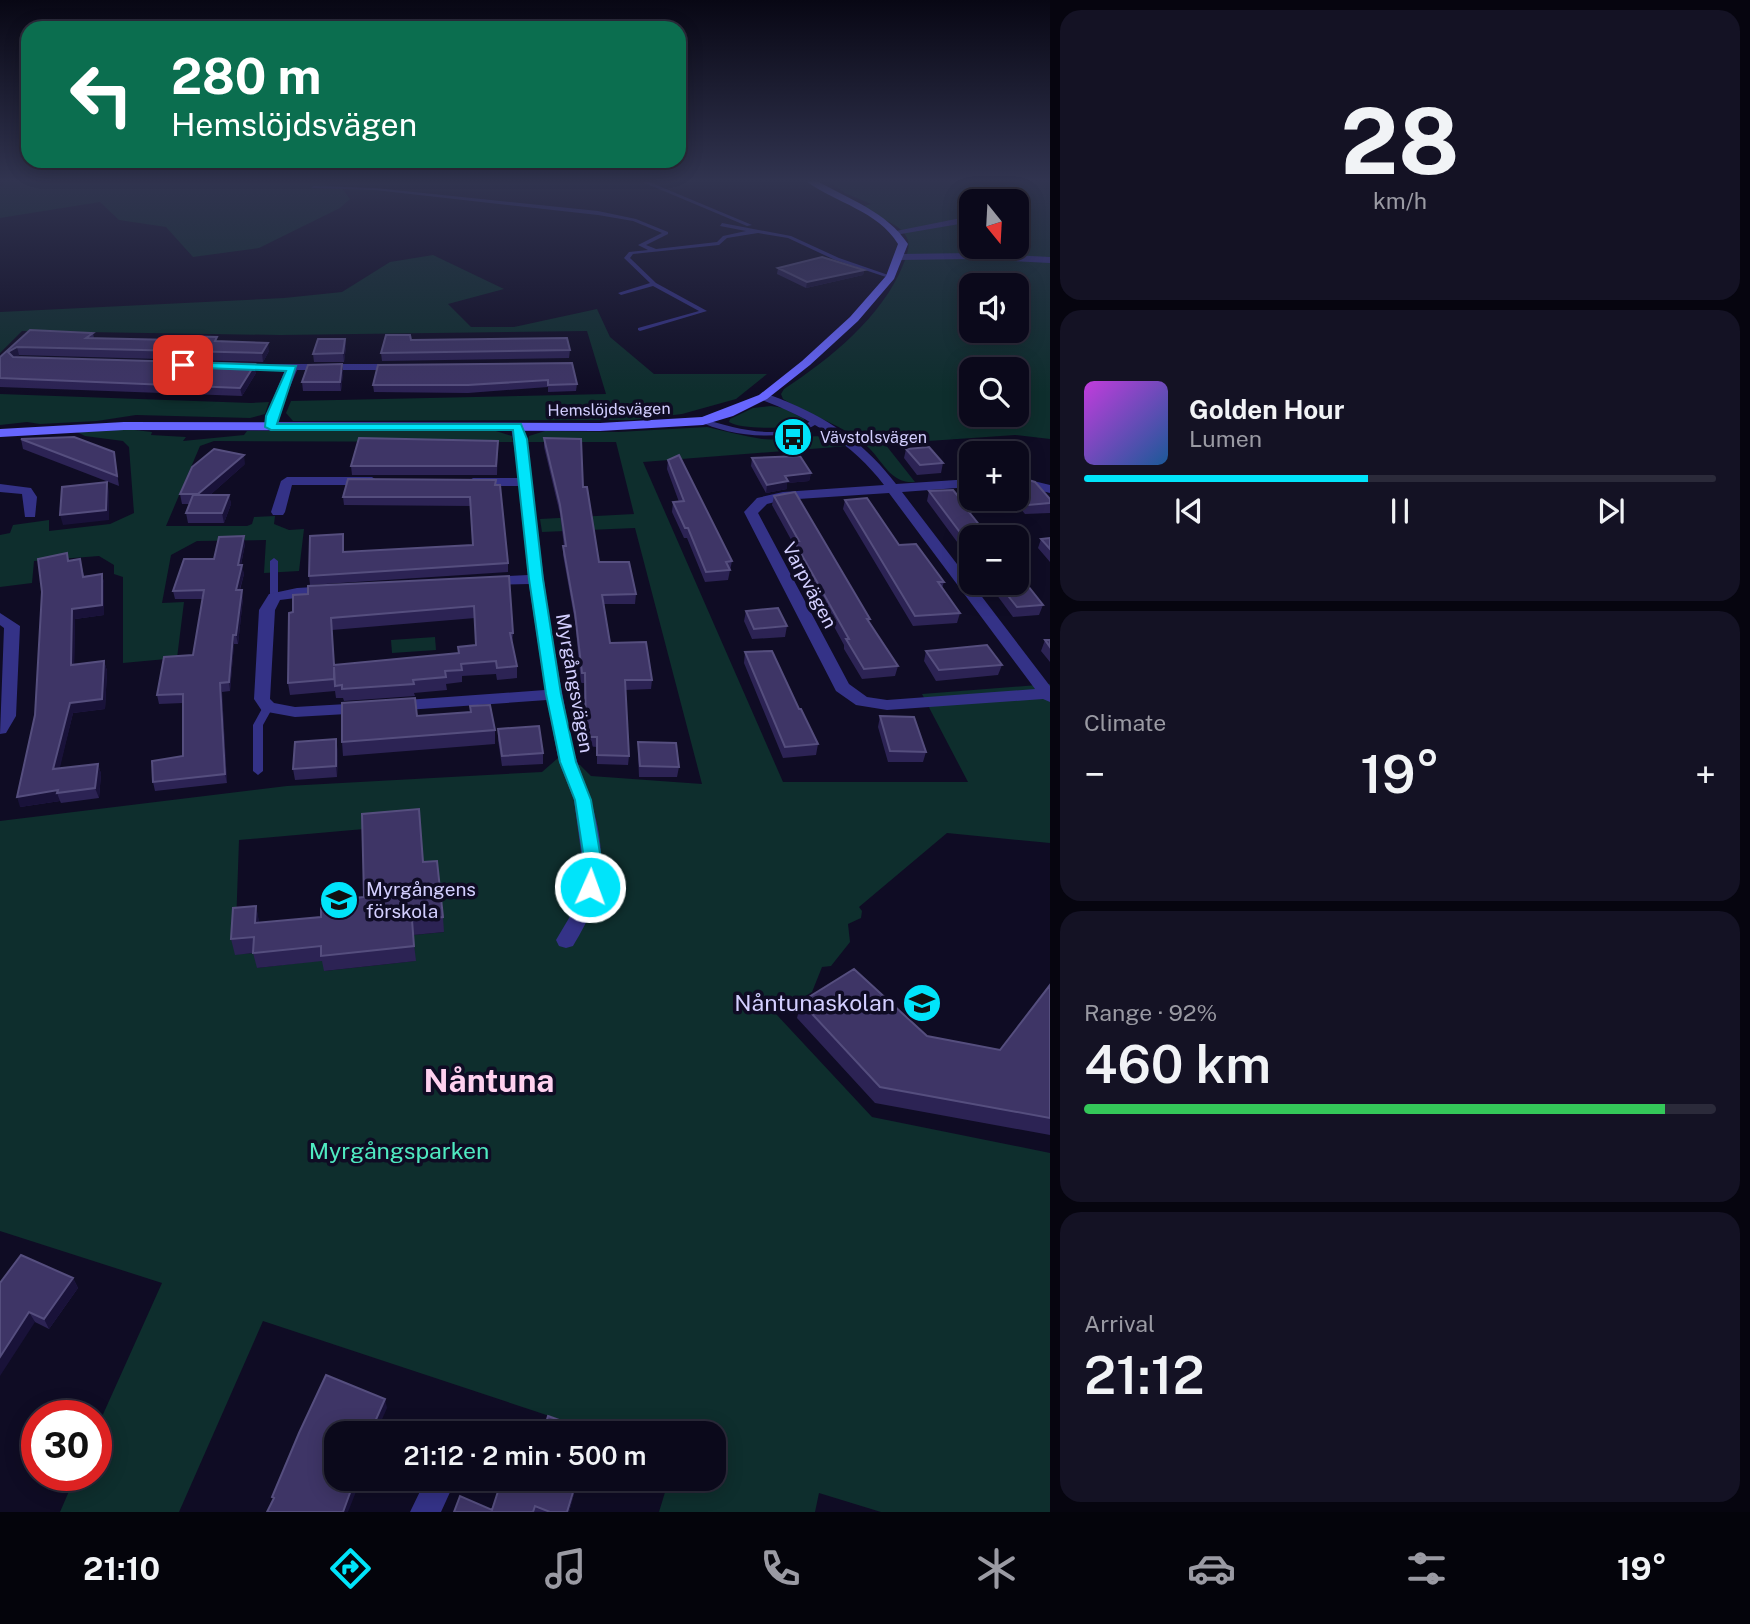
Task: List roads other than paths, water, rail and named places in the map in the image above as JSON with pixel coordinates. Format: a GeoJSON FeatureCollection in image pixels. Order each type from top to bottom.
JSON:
{"type":"FeatureCollection","features":[{"type":"Feature","properties":{"kind":"street"},"geometry":{"type":"LineString","coordinates":[[901,252],[899,257],[973,256],[1050,260]]}},
{"type":"Feature","properties":{"kind":"street","name":"Hemslöjdsvägen"},"geometry":{"type":"LineString","coordinates":[[0,433],[124,426],[637,427],[704,421],[763,397],[854,319],[891,277],[899,257]]}},
{"type":"Feature","properties":{"kind":"street"},"geometry":{"type":"LineString","coordinates":[[224,366],[413,366]]}},
{"type":"Feature","properties":{"kind":"street"},"geometry":{"type":"LineString","coordinates":[[271,427],[272,416],[292,368]]}},
{"type":"Feature","properties":{"kind":"street"},"geometry":{"type":"LineString","coordinates":[[763,397],[818,420],[858,448],[894,489],[1049,695]]}},
{"type":"Feature","properties":{"kind":"street","name":"Myrgångsvägen"},"geometry":{"type":"LineString","coordinates":[[517,427],[554,694],[568,762],[583,800],[592,859],[590,887],[582,914],[566,940]]}},
{"type":"Feature","properties":{"kind":"street"},"geometry":{"type":"LineString","coordinates":[[278,512],[287,481],[380,481]]}},
{"type":"Feature","properties":{"kind":"street"},"geometry":{"type":"LineString","coordinates":[[459,481],[526,482]]}},
{"type":"Feature","properties":{"kind":"street","name":"Varpvägen"},"geometry":{"type":"LineString","coordinates":[[959,484],[783,496],[762,501],[751,512],[842,687],[862,701],[887,705],[1049,695]]}},
{"type":"Feature","properties":{"kind":"street"},"geometry":{"type":"LineString","coordinates":[[1029,484],[1050,489]]}},
{"type":"Feature","properties":{"kind":"street"},"geometry":{"type":"LineString","coordinates":[[0,488],[26,491],[30,497],[30,514]]}},
{"type":"Feature","properties":{"kind":"street"},"geometry":{"type":"LineString","coordinates":[[470,582],[536,579]]}},
{"type":"Feature","properties":{"kind":"street"},"geometry":{"type":"LineString","coordinates":[[350,589],[297,592],[274,597],[267,610],[262,699],[268,707],[295,712],[554,694]]}},
{"type":"Feature","properties":{"kind":"street"},"geometry":{"type":"LineString","coordinates":[[0,618],[12,625],[8,716],[0,729]]}},
{"type":"Feature","properties":{"kind":"street"},"geometry":{"type":"LineString","coordinates":[[425,1512],[435,1491]]}},
{"type":"Feature","properties":{"kind":"lane"},"geometry":{"type":"LineString","coordinates":[[640,329],[704,311],[654,284],[627,258],[631,253],[642,252]]}},
{"type":"Feature","properties":{"kind":"lane"},"geometry":{"type":"LineString","coordinates":[[822,252],[891,277]]}},
{"type":"Feature","properties":{"kind":"lane"},"geometry":{"type":"LineString","coordinates":[[621,293],[654,284]]}},
{"type":"Feature","properties":{"kind":"lane"},"geometry":{"type":"LineString","coordinates":[[704,421],[724,429],[764,433],[807,429],[818,420]]}},
{"type":"Feature","properties":{"kind":"lane"},"geometry":{"type":"LineString","coordinates":[[274,561],[274,597]]}},
{"type":"Feature","properties":{"kind":"lane"},"geometry":{"type":"LineString","coordinates":[[258,771],[258,725],[268,707]]}},
{"type":"Feature","properties":{"kind":"place","name":"Vävstolsvägen"},"geometry":{"type":"Point","coordinates":[793,437]}},
{"type":"Feature","properties":{"kind":"place","name":"Myrgångens förskola"},"geometry":{"type":"Point","coordinates":[339,900]}},
{"type":"Feature","properties":{"kind":"place","name":"Nåntunaskolan"},"geometry":{"type":"Point","coordinates":[922,1003]}},
{"type":"Feature","properties":{"kind":"district","name":"Nåntuna"},"geometry":{"type":"Point","coordinates":[489,1081]}},
{"type":"Feature","properties":{"kind":"park label","name":"Myrgångsparken"},"geometry":{"type":"Point","coordinates":[399,1151]}}]}
